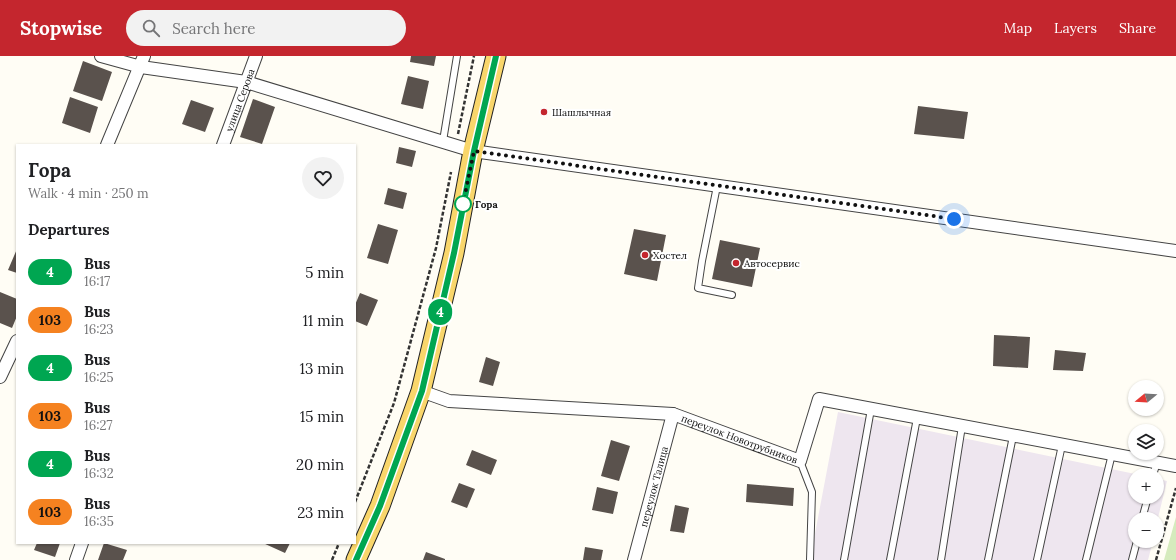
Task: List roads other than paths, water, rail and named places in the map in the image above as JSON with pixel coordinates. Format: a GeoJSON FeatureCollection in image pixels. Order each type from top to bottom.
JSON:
{"type":"FeatureCollection","features":[{"type":"Feature","properties":{"kind":"main road"},"geometry":{"type":"LineString","coordinates":[[356,560],[380,506],[422,391],[454,253],[465,148],[496,56]]}},
{"type":"Feature","properties":{"kind":"street"},"geometry":{"type":"LineString","coordinates":[[101,56],[142,62],[246,82],[465,148],[717,186],[1176,251]]}},
{"type":"Feature","properties":{"kind":"street","name":"улица Серова"},"geometry":{"type":"LineString","coordinates":[[223,144],[256,56]]}},
{"type":"Feature","properties":{"kind":"street"},"geometry":{"type":"LineString","coordinates":[[106,144],[142,62]]}},
{"type":"Feature","properties":{"kind":"street"},"geometry":{"type":"LineString","coordinates":[[0,377],[16,343]]}},
{"type":"Feature","properties":{"kind":"street","name":"переулок Новотрубников"},"geometry":{"type":"LineString","coordinates":[[422,391],[449,400],[673,414],[800,461],[819,399],[1176,466]]}},
{"type":"Feature","properties":{"kind":"street","name":"переулок Талица"},"geometry":{"type":"LineString","coordinates":[[634,560],[673,414]]}},
{"type":"Feature","properties":{"kind":"street"},"geometry":{"type":"LineString","coordinates":[[76,560],[82,544]]}},
{"type":"Feature","properties":{"kind":"lane"},"geometry":{"type":"LineString","coordinates":[[443,141],[457,56]]}},
{"type":"Feature","properties":{"kind":"lane"},"geometry":{"type":"LineString","coordinates":[[717,186],[698,288],[732,295]]}},
{"type":"Feature","properties":{"kind":"lane"},"geometry":{"type":"LineString","coordinates":[[844,560],[872,409]]}},
{"type":"Feature","properties":{"kind":"lane"},"geometry":{"type":"LineString","coordinates":[[890,560],[917,418]]}},
{"type":"Feature","properties":{"kind":"lane"},"geometry":{"type":"LineString","coordinates":[[941,560],[962,426]]}},
{"type":"Feature","properties":{"kind":"lane"},"geometry":{"type":"LineString","coordinates":[[988,560],[1013,436]]}},
{"type":"Feature","properties":{"kind":"lane"},"geometry":{"type":"LineString","coordinates":[[1037,560],[1062,445]]}},
{"type":"Feature","properties":{"kind":"lane"},"geometry":{"type":"LineString","coordinates":[[1086,560],[1112,454]]}},
{"type":"Feature","properties":{"kind":"lane"},"geometry":{"type":"LineString","coordinates":[[800,461],[812,492],[810,560]]}},
{"type":"Feature","properties":{"kind":"lane"},"geometry":{"type":"LineString","coordinates":[[1156,468],[1157,462]]}},
{"type":"Feature","properties":{"kind":"lane"},"geometry":{"type":"LineString","coordinates":[[1132,560],[1135,548]]}},
{"type":"Feature","properties":{"kind":"place","name":"Шашлычная"},"geometry":{"type":"Point","coordinates":[544,112]}},
{"type":"Feature","properties":{"kind":"place","name":"Гора"},"geometry":{"type":"Point","coordinates":[463,204]}},
{"type":"Feature","properties":{"kind":"place","name":"Хостел"},"geometry":{"type":"Point","coordinates":[645,255]}},
{"type":"Feature","properties":{"kind":"place","name":"Автосервис"},"geometry":{"type":"Point","coordinates":[736,263]}}]}
